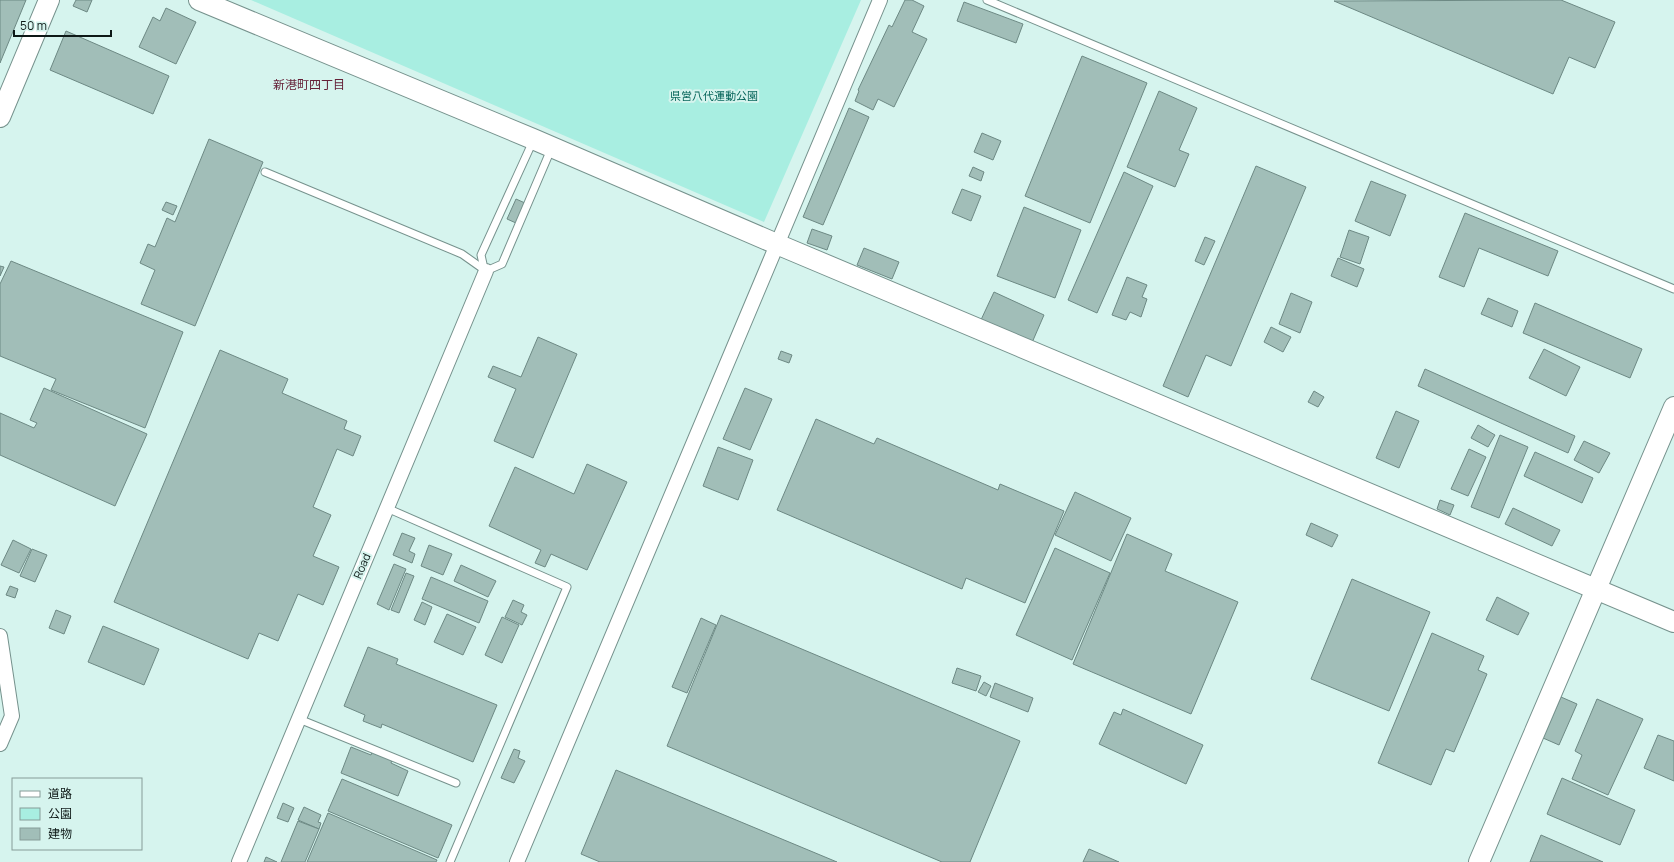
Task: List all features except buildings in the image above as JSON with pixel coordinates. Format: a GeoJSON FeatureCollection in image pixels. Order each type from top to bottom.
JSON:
{"type":"FeatureCollection","features":[{"type":"Feature","properties":{"kind":"street"},"geometry":{"type":"LineString","coordinates":[[0,117],[49,0]]}},
{"type":"Feature","properties":{"kind":"street"},"geometry":{"type":"LineString","coordinates":[[199,0],[552,147],[779,245],[1674,622]]}},
{"type":"Feature","properties":{"kind":"street"},"geometry":{"type":"LineString","coordinates":[[517,862],[622,609],[779,245],[880,0]]}},
{"type":"Feature","properties":{"kind":"street","name":"Road"},"geometry":{"type":"LineString","coordinates":[[239,862],[486,271]]}},
{"type":"Feature","properties":{"kind":"street"},"geometry":{"type":"LineString","coordinates":[[1479,862],[1674,407]]}},
{"type":"Feature","properties":{"kind":"street"},"geometry":{"type":"LineString","coordinates":[[0,636],[12,716],[0,744]]}},
{"type":"Feature","properties":{"kind":"lane"},"geometry":{"type":"LineString","coordinates":[[987,0],[1674,289]]}},
{"type":"Feature","properties":{"kind":"lane"},"geometry":{"type":"LineString","coordinates":[[239,862],[389,509],[486,271],[481,256],[533,139]]}},
{"type":"Feature","properties":{"kind":"lane"},"geometry":{"type":"LineString","coordinates":[[486,271],[502,264],[552,147]]}},
{"type":"Feature","properties":{"kind":"lane"},"geometry":{"type":"LineString","coordinates":[[265,172],[462,254],[486,271]]}},
{"type":"Feature","properties":{"kind":"lane"},"geometry":{"type":"LineString","coordinates":[[389,509],[567,587],[450,862]]}},
{"type":"Feature","properties":{"kind":"lane"},"geometry":{"type":"LineString","coordinates":[[299,720],[456,783]]}},
{"type":"Feature","properties":{"kind":"green space","name":"県営八代運動公園"},"geometry":{"type":"Polygon","coordinates":[[[251,0],[861,0],[764,222],[251,0]]]}},
{"type":"Feature","properties":{"kind":"district","name":"新港町四丁目"},"geometry":{"type":"Point","coordinates":[309,85]}}]}
